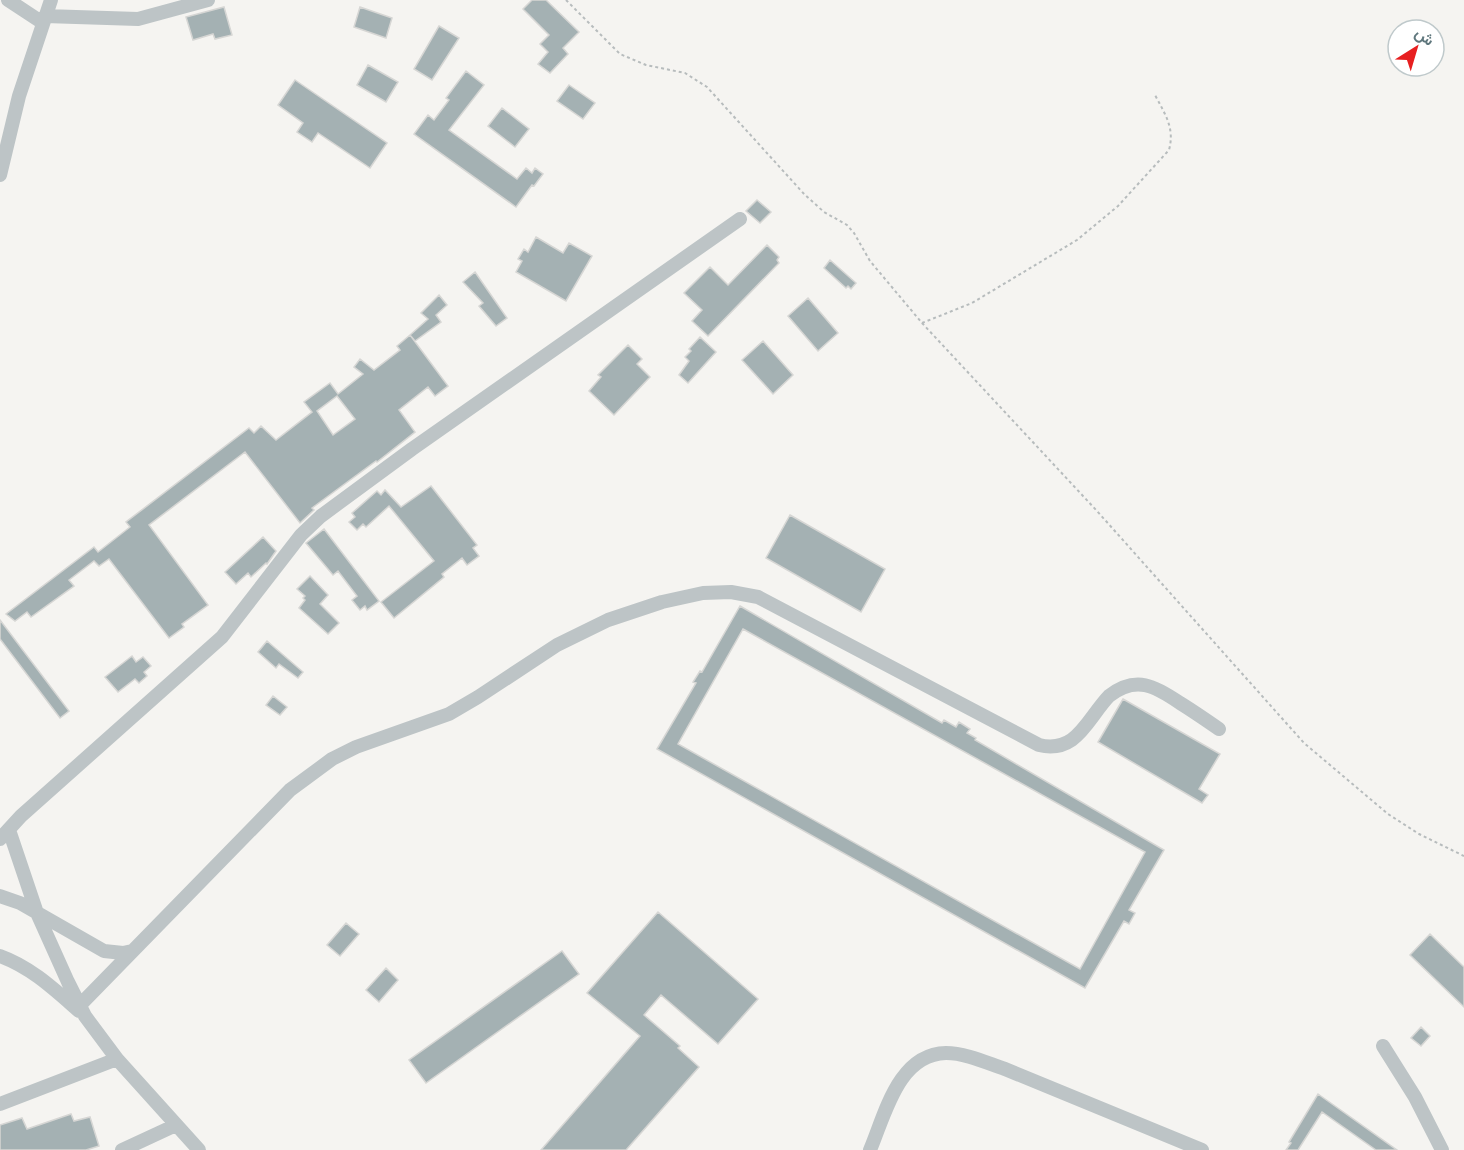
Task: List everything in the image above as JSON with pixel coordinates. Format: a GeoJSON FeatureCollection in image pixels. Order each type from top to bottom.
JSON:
{"type":"FeatureCollection","features":[{"type":"Feature","properties":{"kind":"lane"},"geometry":{"type":"LineString","coordinates":[[8,0],[44,20],[132,20],[208,0]]}},
{"type":"Feature","properties":{"kind":"lane"},"geometry":{"type":"LineString","coordinates":[[0,175],[19,96],[51,0]]}},
{"type":"Feature","properties":{"kind":"lane"},"geometry":{"type":"LineString","coordinates":[[199,1150],[117,1059],[82,1010],[4,834],[21,816],[222,637],[301,535],[321,516],[412,449],[740,219]]}},
{"type":"Feature","properties":{"kind":"lane"},"geometry":{"type":"LineString","coordinates":[[82,1010],[132,951],[290,790],[332,759],[356,747],[449,714],[478,698],[533,659],[582,632],[635,610],[703,593],[737,592],[771,602],[1039,746],[1056,747],[1072,741],[1109,696],[1116,690],[1134,684],[1144,684],[1162,691],[1219,729]]}},
{"type":"Feature","properties":{"kind":"lane"},"geometry":{"type":"LineString","coordinates":[[0,896],[20,903],[104,951],[123,953],[132,951]]}},
{"type":"Feature","properties":{"kind":"lane"},"geometry":{"type":"LineString","coordinates":[[0,956],[26,968],[82,1010]]}},
{"type":"Feature","properties":{"kind":"lane"},"geometry":{"type":"LineString","coordinates":[[1383,1046],[1415,1097],[1442,1150]]}},
{"type":"Feature","properties":{"kind":"lane"},"geometry":{"type":"LineString","coordinates":[[870,1150],[901,1080],[909,1069],[933,1055],[946,1053],[1005,1069],[1202,1150]]}},
{"type":"Feature","properties":{"kind":"lane"},"geometry":{"type":"LineString","coordinates":[[0,1104],[117,1059]]}},
{"type":"Feature","properties":{"kind":"lane"},"geometry":{"type":"LineString","coordinates":[[122,1150],[176,1125]]}},
{"type":"Feature","properties":{"kind":"path"},"geometry":{"type":"LineString","coordinates":[[566,0],[620,54],[646,65],[685,73],[707,87],[805,195],[824,212],[847,225],[870,261],[922,323],[1097,511],[1304,743],[1388,814],[1419,834],[1464,856]]}},
{"type":"Feature","properties":{"kind":"path"},"geometry":{"type":"LineString","coordinates":[[922,323],[972,303],[1077,240],[1118,206],[1169,150],[1172,129],[1155,95]]}},
{"type":"Feature","properties":{"kind":"building"},"geometry":{"type":"Polygon","coordinates":[[[532,0],[546,0],[579,32],[563,48],[568,54],[550,73],[538,64],[548,52],[540,44],[549,35],[523,9],[532,0]]]}},
{"type":"Feature","properties":{"kind":"building"},"geometry":{"type":"Polygon","coordinates":[[[224,7],[232,35],[215,39],[213,34],[193,40],[186,17],[224,7]]]}},
{"type":"Feature","properties":{"kind":"building"},"geometry":{"type":"Polygon","coordinates":[[[360,7],[392,18],[386,38],[354,27],[360,7]]]}},
{"type":"Feature","properties":{"kind":"building"},"geometry":{"type":"Polygon","coordinates":[[[439,26],[459,38],[432,80],[414,69],[439,26]]]}},
{"type":"Feature","properties":{"kind":"building"},"geometry":{"type":"Polygon","coordinates":[[[368,65],[398,82],[386,102],[357,85],[368,65]]]}},
{"type":"Feature","properties":{"kind":"building"},"geometry":{"type":"Polygon","coordinates":[[[466,71],[484,85],[449,130],[517,179],[526,168],[532,173],[535,168],[543,174],[516,207],[414,134],[428,115],[434,120],[449,100],[446,98],[466,71]]]}},
{"type":"Feature","properties":{"kind":"building"},"geometry":{"type":"Polygon","coordinates":[[[295,80],[387,143],[370,168],[318,133],[312,142],[297,132],[303,123],[278,105],[295,80]]]}},
{"type":"Feature","properties":{"kind":"building"},"geometry":{"type":"Polygon","coordinates":[[[569,85],[595,103],[583,119],[557,101],[569,85]]]}},
{"type":"Feature","properties":{"kind":"building"},"geometry":{"type":"Polygon","coordinates":[[[502,108],[529,129],[515,147],[488,126],[502,108]]]}},
{"type":"Feature","properties":{"kind":"building"},"geometry":{"type":"Polygon","coordinates":[[[757,200],[771,212],[760,223],[746,211],[757,200]]]}},
{"type":"Feature","properties":{"kind":"building"},"geometry":{"type":"Polygon","coordinates":[[[536,237],[563,253],[569,243],[592,256],[566,301],[516,272],[522,261],[518,259],[524,249],[528,252],[536,237]]]}},
{"type":"Feature","properties":{"kind":"building"},"geometry":{"type":"Polygon","coordinates":[[[767,245],[779,257],[777,260],[779,263],[708,336],[692,321],[702,310],[684,293],[710,267],[728,285],[767,245]]]}},
{"type":"Feature","properties":{"kind":"building"},"geometry":{"type":"Polygon","coordinates":[[[830,260],[856,283],[851,289],[848,286],[846,288],[824,268],[830,260]]]}},
{"type":"Feature","properties":{"kind":"building"},"geometry":{"type":"Polygon","coordinates":[[[475,272],[507,318],[496,326],[479,306],[483,303],[463,282],[475,272]]]}},
{"type":"Feature","properties":{"kind":"building"},"geometry":{"type":"Polygon","coordinates":[[[439,295],[447,305],[436,315],[441,322],[415,341],[410,335],[428,319],[421,313],[439,295]]]}},
{"type":"Feature","properties":{"kind":"building"},"geometry":{"type":"Polygon","coordinates":[[[808,298],[838,333],[818,351],[788,316],[808,298]]]}},
{"type":"Feature","properties":{"kind":"building"},"geometry":{"type":"Polygon","coordinates":[[[410,335],[448,386],[435,396],[428,387],[399,410],[415,432],[312,508],[314,510],[300,523],[245,452],[149,525],[208,605],[182,624],[184,627],[169,638],[109,559],[99,566],[94,561],[69,580],[74,586],[31,617],[27,612],[15,621],[6,614],[94,547],[98,552],[130,527],[126,522],[249,428],[254,433],[261,426],[276,440],[312,412],[304,402],[330,383],[338,394],[363,374],[354,367],[360,359],[374,370],[400,350],[397,346],[410,335]],[[337,396],[317,411],[333,435],[355,419],[337,396]]]}},
{"type":"Feature","properties":{"kind":"building"},"geometry":{"type":"Polygon","coordinates":[[[700,337],[716,352],[688,383],[679,375],[689,361],[685,357],[691,351],[689,349],[700,337]]]}},
{"type":"Feature","properties":{"kind":"building"},"geometry":{"type":"Polygon","coordinates":[[[763,341],[793,375],[773,394],[742,360],[763,341]]]}},
{"type":"Feature","properties":{"kind":"building"},"geometry":{"type":"Polygon","coordinates":[[[628,345],[642,359],[637,364],[650,377],[614,415],[589,391],[601,377],[598,375],[628,345]]]}},
{"type":"Feature","properties":{"kind":"building"},"geometry":{"type":"Polygon","coordinates":[[[431,486],[477,545],[473,548],[479,556],[467,565],[462,558],[442,574],[444,577],[394,618],[381,602],[434,561],[389,506],[366,527],[363,524],[357,530],[349,522],[355,517],[352,513],[377,491],[381,495],[385,490],[401,507],[431,486]]]}},
{"type":"Feature","properties":{"kind":"building"},"geometry":{"type":"Polygon","coordinates":[[[790,515],[885,569],[861,612],[766,558],[790,515]]]}},
{"type":"Feature","properties":{"kind":"building"},"geometry":{"type":"Polygon","coordinates":[[[324,529],[379,601],[367,610],[365,606],[360,610],[352,600],[357,596],[338,571],[333,575],[306,543],[324,529]]]}},
{"type":"Feature","properties":{"kind":"building"},"geometry":{"type":"Polygon","coordinates":[[[263,537],[276,551],[267,564],[251,577],[248,573],[236,584],[225,572],[263,537]]]}},
{"type":"Feature","properties":{"kind":"building"},"geometry":{"type":"Polygon","coordinates":[[[310,576],[328,595],[320,604],[339,623],[328,634],[299,608],[305,596],[297,589],[310,576]]]}},
{"type":"Feature","properties":{"kind":"building"},"geometry":{"type":"Polygon","coordinates":[[[740,606],[942,723],[944,720],[956,727],[959,722],[970,729],[967,733],[976,738],[975,740],[1164,850],[1129,910],[1135,913],[1129,924],[1124,921],[1085,988],[657,749],[696,683],[693,682],[700,671],[702,672],[740,606]],[[743,629],[678,744],[1080,969],[1145,852],[743,629]]]}},
{"type":"Feature","properties":{"kind":"building"},"geometry":{"type":"Polygon","coordinates":[[[0,620],[69,711],[60,718],[0,639],[0,620]]]}},
{"type":"Feature","properties":{"kind":"building"},"geometry":{"type":"Polygon","coordinates":[[[267,641],[303,672],[298,678],[279,664],[276,668],[258,652],[267,641]]]}},
{"type":"Feature","properties":{"kind":"building"},"geometry":{"type":"Polygon","coordinates":[[[132,656],[136,662],[143,657],[151,666],[144,672],[147,676],[139,683],[135,679],[118,692],[105,677],[132,656]]]}},
{"type":"Feature","properties":{"kind":"building"},"geometry":{"type":"Polygon","coordinates":[[[273,696],[287,707],[280,715],[266,705],[273,696]]]}},
{"type":"Feature","properties":{"kind":"building"},"geometry":{"type":"Polygon","coordinates":[[[1123,699],[1220,754],[1199,789],[1208,795],[1202,803],[1098,742],[1123,699]]]}},
{"type":"Feature","properties":{"kind":"building"},"geometry":{"type":"Polygon","coordinates":[[[658,912],[758,999],[718,1044],[661,995],[644,1015],[680,1046],[678,1048],[699,1067],[626,1150],[541,1150],[640,1036],[587,993],[658,912]]]}},
{"type":"Feature","properties":{"kind":"building"},"geometry":{"type":"Polygon","coordinates":[[[346,923],[359,934],[340,956],[327,945],[346,923]]]}},
{"type":"Feature","properties":{"kind":"building"},"geometry":{"type":"Polygon","coordinates":[[[1430,934],[1464,967],[1464,1007],[1410,955],[1430,934]]]}},
{"type":"Feature","properties":{"kind":"building"},"geometry":{"type":"Polygon","coordinates":[[[562,951],[579,974],[426,1083],[409,1060],[562,951]]]}},
{"type":"Feature","properties":{"kind":"building"},"geometry":{"type":"Polygon","coordinates":[[[386,968],[398,980],[379,1002],[366,990],[386,968]]]}},
{"type":"Feature","properties":{"kind":"building"},"geometry":{"type":"Polygon","coordinates":[[[1421,1027],[1430,1036],[1421,1046],[1411,1038],[1421,1027]]]}},
{"type":"Feature","properties":{"kind":"building"},"geometry":{"type":"Polygon","coordinates":[[[1318,1094],[1397,1150],[1376,1150],[1322,1112],[1298,1150],[1286,1150],[1318,1094]]]}},
{"type":"Feature","properties":{"kind":"building"},"geometry":{"type":"Polygon","coordinates":[[[71,1114],[74,1121],[90,1117],[99,1146],[86,1150],[0,1150],[0,1125],[22,1118],[27,1129],[71,1114]]]}}]}
